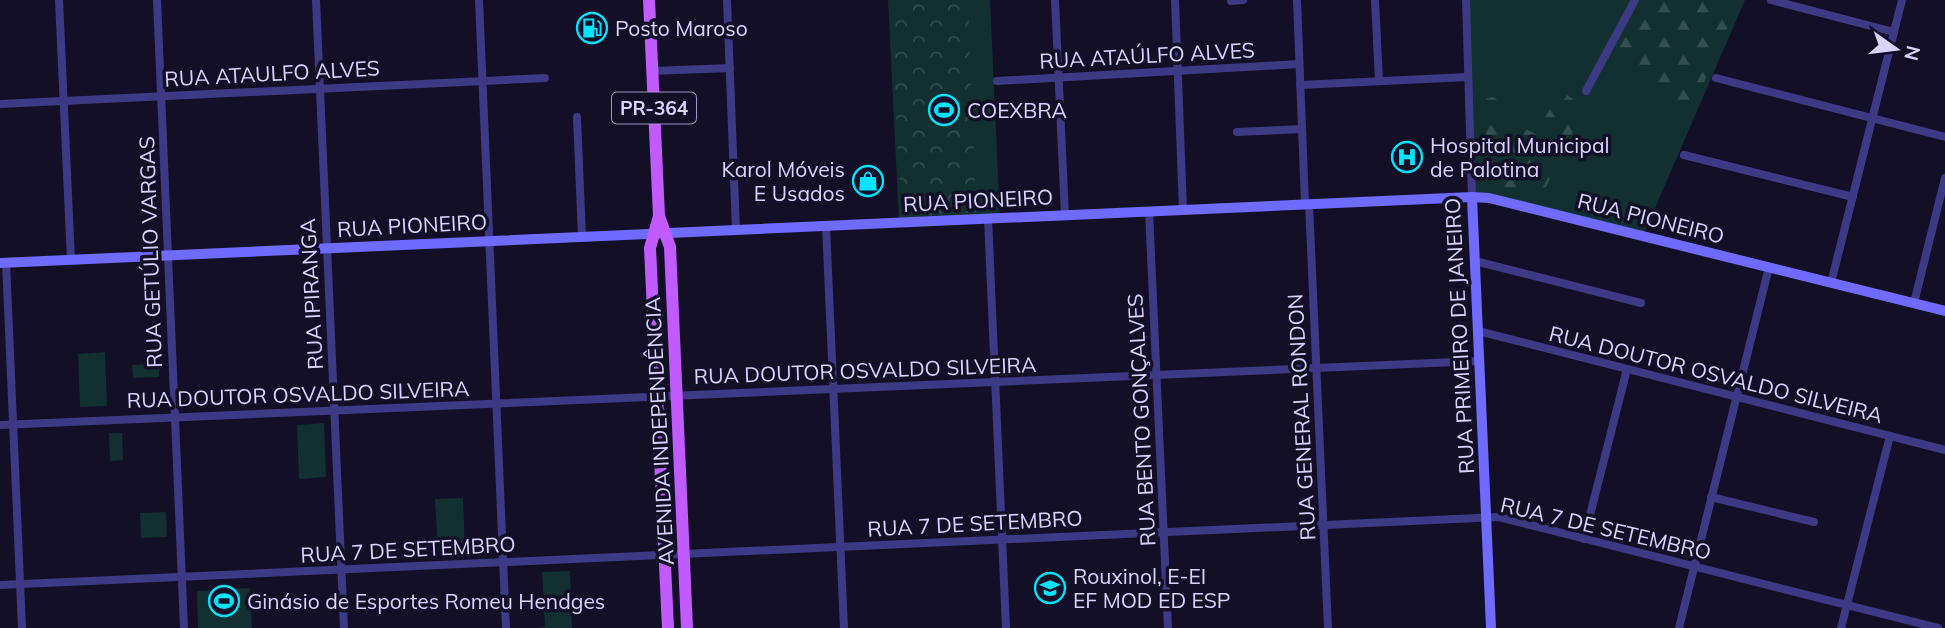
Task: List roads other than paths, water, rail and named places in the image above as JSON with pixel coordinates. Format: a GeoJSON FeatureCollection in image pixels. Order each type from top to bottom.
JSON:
{"type":"FeatureCollection","features":[{"type":"Feature","properties":{"kind":"main road","name":"PR-364"},"geometry":{"type":"LineString","coordinates":[[649,0],[659,233]]}},
{"type":"Feature","properties":{"kind":"main road","name":"AVENIDA INDEPENDÊNCIA"},"geometry":{"type":"LineString","coordinates":[[668,628],[650,248],[659,233],[670,247],[687,628]]}},
{"type":"Feature","properties":{"kind":"street"},"geometry":{"type":"LineString","coordinates":[[60,0],[71,260]]}},
{"type":"Feature","properties":{"kind":"street","name":"RUA GETÚLIO VARGAS"},"geometry":{"type":"LineString","coordinates":[[157,0],[184,628]]}},
{"type":"Feature","properties":{"kind":"street","name":"RUA IPIRANGA"},"geometry":{"type":"LineString","coordinates":[[316,0],[344,628]]}},
{"type":"Feature","properties":{"kind":"street"},"geometry":{"type":"LineString","coordinates":[[479,0],[506,628]]}},
{"type":"Feature","properties":{"kind":"street"},"geometry":{"type":"LineString","coordinates":[[727,0],[736,230]]}},
{"type":"Feature","properties":{"kind":"street"},"geometry":{"type":"LineString","coordinates":[[1055,0],[1065,215]]}},
{"type":"Feature","properties":{"kind":"street"},"geometry":{"type":"LineString","coordinates":[[1175,0],[1183,210]]}},
{"type":"Feature","properties":{"kind":"street"},"geometry":{"type":"LineString","coordinates":[[1231,1],[1243,0]]}},
{"type":"Feature","properties":{"kind":"street","name":"RUA GENERAL RONDON"},"geometry":{"type":"LineString","coordinates":[[1297,0],[1328,628]]}},
{"type":"Feature","properties":{"kind":"street"},"geometry":{"type":"LineString","coordinates":[[1375,0],[1379,81]]}},
{"type":"Feature","properties":{"kind":"street","name":"RUA PRIMEIRO DE JANEIRO"},"geometry":{"type":"LineString","coordinates":[[1466,0],[1491,628]]}},
{"type":"Feature","properties":{"kind":"street"},"geometry":{"type":"LineString","coordinates":[[1586,91],[1635,0]]}},
{"type":"Feature","properties":{"kind":"street"},"geometry":{"type":"LineString","coordinates":[[1771,0],[1894,32]]}},
{"type":"Feature","properties":{"kind":"street"},"geometry":{"type":"LineString","coordinates":[[1831,283],[1902,0]]}},
{"type":"Feature","properties":{"kind":"street","name":"RUA ATAÚLFO ALVES"},"geometry":{"type":"LineString","coordinates":[[997,81],[1299,64]]}},
{"type":"Feature","properties":{"kind":"street"},"geometry":{"type":"LineString","coordinates":[[652,71],[730,68]]}},
{"type":"Feature","properties":{"kind":"street"},"geometry":{"type":"LineString","coordinates":[[1300,85],[1468,77]]}},
{"type":"Feature","properties":{"kind":"street","name":"RUA ATAULFO ALVES"},"geometry":{"type":"LineString","coordinates":[[0,104],[545,78]]}},
{"type":"Feature","properties":{"kind":"street"},"geometry":{"type":"LineString","coordinates":[[1716,78],[1945,136]]}},
{"type":"Feature","properties":{"kind":"street"},"geometry":{"type":"LineString","coordinates":[[577,117],[582,237]]}},
{"type":"Feature","properties":{"kind":"street"},"geometry":{"type":"LineString","coordinates":[[1237,132],[1302,129]]}},
{"type":"Feature","properties":{"kind":"street"},"geometry":{"type":"LineString","coordinates":[[1684,155],[1853,197]]}},
{"type":"Feature","properties":{"kind":"street"},"geometry":{"type":"LineString","coordinates":[[1914,303],[1945,178]]}},
{"type":"Feature","properties":{"kind":"street","name":"RUA PIONEIRO"},"geometry":{"type":"LineString","coordinates":[[3,263],[1472,197],[1489,198],[1945,311]]}},
{"type":"Feature","properties":{"kind":"street","name":"RUA BENTO GONÇALVES"},"geometry":{"type":"LineString","coordinates":[[1149,211],[1168,628]]}},
{"type":"Feature","properties":{"kind":"street"},"geometry":{"type":"LineString","coordinates":[[988,219],[1006,628]]}},
{"type":"Feature","properties":{"kind":"street"},"geometry":{"type":"LineString","coordinates":[[826,226],[844,628]]}},
{"type":"Feature","properties":{"kind":"street"},"geometry":{"type":"LineString","coordinates":[[1475,261],[1641,303]]}},
{"type":"Feature","properties":{"kind":"street"},"geometry":{"type":"LineString","coordinates":[[3,263],[22,628]]}},
{"type":"Feature","properties":{"kind":"street"},"geometry":{"type":"LineString","coordinates":[[1679,628],[1769,267]]}},
{"type":"Feature","properties":{"kind":"street","name":"RUA DOUTOR OSVALDO SILVEIRA"},"geometry":{"type":"LineString","coordinates":[[1478,331],[1945,450]]}},
{"type":"Feature","properties":{"kind":"street","name":"RUA DOUTOR OSVALDO SILVEIRA"},"geometry":{"type":"LineString","coordinates":[[0,425],[1479,362]]}},
{"type":"Feature","properties":{"kind":"street"},"geometry":{"type":"LineString","coordinates":[[1584,539],[1628,369]]}},
{"type":"Feature","properties":{"kind":"street"},"geometry":{"type":"LineString","coordinates":[[1841,628],[1890,436]]}},
{"type":"Feature","properties":{"kind":"street"},"geometry":{"type":"LineString","coordinates":[[1711,497],[1814,522]]}},
{"type":"Feature","properties":{"kind":"street","name":"RUA 7 DE SETEMBRO"},"geometry":{"type":"LineString","coordinates":[[0,585],[1499,517],[1938,628]]}},
{"type":"Feature","properties":{"kind":"place","name":"Posto Maroso"},"geometry":{"type":"Point","coordinates":[592,28]}},
{"type":"Feature","properties":{"kind":"place","name":"COEXBRA"},"geometry":{"type":"Point","coordinates":[944,110]}},
{"type":"Feature","properties":{"kind":"place","name":"Hospital Municipal de Palotina"},"geometry":{"type":"Point","coordinates":[1407,157]}},
{"type":"Feature","properties":{"kind":"place","name":"Karol Móveis E Usados"},"geometry":{"type":"Point","coordinates":[868,181]}},
{"type":"Feature","properties":{"kind":"place","name":"Rouxinol, E-EI EF MOD ED ESP"},"geometry":{"type":"Point","coordinates":[1050,588]}},
{"type":"Feature","properties":{"kind":"place","name":"Ginásio de Esportes Romeu Hendges"},"geometry":{"type":"Point","coordinates":[224,601]}}]}
